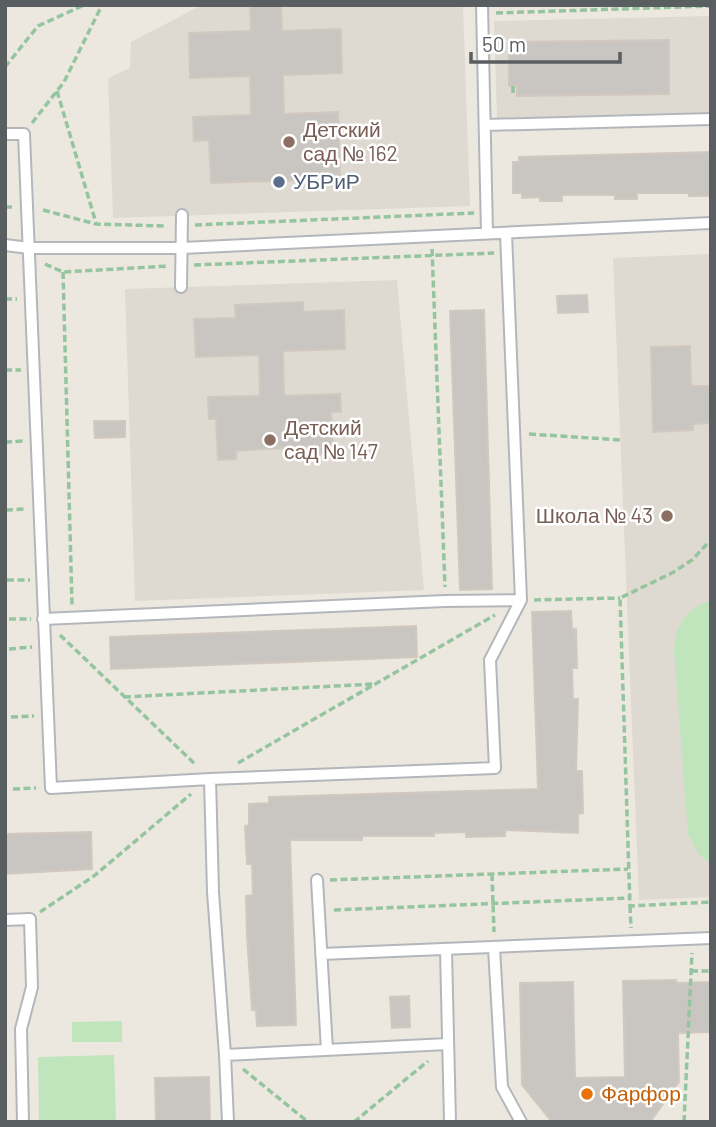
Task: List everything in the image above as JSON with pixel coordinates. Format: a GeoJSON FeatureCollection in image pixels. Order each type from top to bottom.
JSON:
{"type":"FeatureCollection","features":[{"type":"Feature","properties":{"kind":"lane"},"geometry":{"type":"LineString","coordinates":[[482,9],[487,233]]}},
{"type":"Feature","properties":{"kind":"lane"},"geometry":{"type":"LineString","coordinates":[[485,125],[711,119]]}},
{"type":"Feature","properties":{"kind":"lane"},"geometry":{"type":"LineString","coordinates":[[5,134],[24,134],[51,788],[495,768],[490,660],[522,600],[506,233]]}},
{"type":"Feature","properties":{"kind":"lane"},"geometry":{"type":"LineString","coordinates":[[181,287],[182,221]]}},
{"type":"Feature","properties":{"kind":"lane"},"geometry":{"type":"LineString","coordinates":[[5,244],[29,252],[182,248],[711,223]]}},
{"type":"Feature","properties":{"kind":"lane"},"geometry":{"type":"LineString","coordinates":[[43,618],[522,600]]}},
{"type":"Feature","properties":{"kind":"lane"},"geometry":{"type":"LineString","coordinates":[[210,779],[213,892],[228,1122]]}},
{"type":"Feature","properties":{"kind":"lane"},"geometry":{"type":"LineString","coordinates":[[317,880],[327,1050]]}},
{"type":"Feature","properties":{"kind":"lane"},"geometry":{"type":"LineString","coordinates":[[5,920],[30,919],[32,986],[22,1029],[23,1122]]}},
{"type":"Feature","properties":{"kind":"lane"},"geometry":{"type":"LineString","coordinates":[[321,954],[711,938]]}},
{"type":"Feature","properties":{"kind":"lane"},"geometry":{"type":"LineString","coordinates":[[495,948],[502,1087],[521,1122]]}},
{"type":"Feature","properties":{"kind":"lane"},"geometry":{"type":"LineString","coordinates":[[446,950],[450,1122]]}},
{"type":"Feature","properties":{"kind":"lane"},"geometry":{"type":"LineString","coordinates":[[225,1055],[448,1044]]}},
{"type":"Feature","properties":{"kind":"path"},"geometry":{"type":"LineString","coordinates":[[5,67],[38,26],[84,5]]}},
{"type":"Feature","properties":{"kind":"path"},"geometry":{"type":"LineString","coordinates":[[24,134],[57,91],[100,16],[102,5]]}},
{"type":"Feature","properties":{"kind":"path"},"geometry":{"type":"LineString","coordinates":[[482,9],[711,6]]}},
{"type":"Feature","properties":{"kind":"path"},"geometry":{"type":"LineString","coordinates":[[512,42],[512,51]]}},
{"type":"Feature","properties":{"kind":"path"},"geometry":{"type":"LineString","coordinates":[[513,86],[513,96]]}},
{"type":"Feature","properties":{"kind":"path"},"geometry":{"type":"LineString","coordinates":[[57,91],[96,224]]}},
{"type":"Feature","properties":{"kind":"path"},"geometry":{"type":"LineString","coordinates":[[5,207],[27,206],[96,224],[487,212]]}},
{"type":"Feature","properties":{"kind":"path"},"geometry":{"type":"LineString","coordinates":[[431,236],[445,601]]}},
{"type":"Feature","properties":{"kind":"path"},"geometry":{"type":"LineString","coordinates":[[29,252],[63,272],[507,253]]}},
{"type":"Feature","properties":{"kind":"path"},"geometry":{"type":"LineString","coordinates":[[63,272],[73,617]]}},
{"type":"Feature","properties":{"kind":"path"},"geometry":{"type":"LineString","coordinates":[[514,432],[621,440]]}},
{"type":"Feature","properties":{"kind":"path"},"geometry":{"type":"LineString","coordinates":[[6,510],[38,509]]}},
{"type":"Feature","properties":{"kind":"path"},"geometry":{"type":"LineString","coordinates":[[522,600],[620,597],[672,573],[692,560],[707,544]]}},
{"type":"Feature","properties":{"kind":"path"},"geometry":{"type":"LineString","coordinates":[[8,580],[41,580]]}},
{"type":"Feature","properties":{"kind":"path"},"geometry":{"type":"LineString","coordinates":[[620,597],[632,942]]}},
{"type":"Feature","properties":{"kind":"path"},"geometry":{"type":"LineString","coordinates":[[234,765],[497,614]]}},
{"type":"Feature","properties":{"kind":"path"},"geometry":{"type":"LineString","coordinates":[[9,619],[43,618],[210,779],[94,876],[30,919]]}},
{"type":"Feature","properties":{"kind":"path"},"geometry":{"type":"LineString","coordinates":[[9,649],[44,646]]}},
{"type":"Feature","properties":{"kind":"path"},"geometry":{"type":"LineString","coordinates":[[124,697],[376,684]]}},
{"type":"Feature","properties":{"kind":"path"},"geometry":{"type":"LineString","coordinates":[[11,717],[48,716]]}},
{"type":"Feature","properties":{"kind":"path"},"geometry":{"type":"LineString","coordinates":[[13,789],[51,788]]}},
{"type":"Feature","properties":{"kind":"path"},"geometry":{"type":"LineString","coordinates":[[317,880],[628,869]]}},
{"type":"Feature","properties":{"kind":"path"},"geometry":{"type":"LineString","coordinates":[[492,874],[495,948]]}},
{"type":"Feature","properties":{"kind":"path"},"geometry":{"type":"LineString","coordinates":[[319,910],[629,898]]}},
{"type":"Feature","properties":{"kind":"path"},"geometry":{"type":"LineString","coordinates":[[630,906],[711,902]]}},
{"type":"Feature","properties":{"kind":"path"},"geometry":{"type":"LineString","coordinates":[[684,1122],[692,939]]}},
{"type":"Feature","properties":{"kind":"path"},"geometry":{"type":"LineString","coordinates":[[691,971],[711,971]]}},
{"type":"Feature","properties":{"kind":"path"},"geometry":{"type":"LineString","coordinates":[[354,1122],[448,1044]]}},
{"type":"Feature","properties":{"kind":"path"},"geometry":{"type":"LineString","coordinates":[[225,1055],[308,1122]]}},
{"type":"Feature","properties":{"kind":"shaded area","name":"Детский сад № 162"},"geometry":{"type":"Polygon","coordinates":[[[202,5],[463,5],[470,206],[113,218],[108,78],[130,68],[131,42],[202,5]]]}},
{"type":"Feature","properties":{"kind":"shaded area"},"geometry":{"type":"Polygon","coordinates":[[[711,16],[711,112],[497,118],[494,21],[711,16]]]}},
{"type":"Feature","properties":{"kind":"shaded area","name":"Школа № 43"},"geometry":{"type":"Polygon","coordinates":[[[711,254],[711,897],[639,900],[613,258],[711,254]]]}},
{"type":"Feature","properties":{"kind":"shaded area","name":"Детский сад № 147"},"geometry":{"type":"Polygon","coordinates":[[[397,280],[424,590],[135,601],[125,289],[397,280]]]}},
{"type":"Feature","properties":{"kind":"green space"},"geometry":{"type":"Polygon","coordinates":[[[711,601],[711,863],[699,855],[688,834],[674,649],[677,633],[684,619],[695,608],[711,601]]]}},
{"type":"Feature","properties":{"kind":"green space"},"geometry":{"type":"Polygon","coordinates":[[[122,1021],[122,1042],[72,1042],[72,1022],[122,1021]]]}},
{"type":"Feature","properties":{"kind":"green space"},"geometry":{"type":"Polygon","coordinates":[[[114,1055],[116,1122],[39,1122],[38,1057],[114,1055]]]}},
{"type":"Feature","properties":{"kind":"building"},"geometry":{"type":"Polygon","coordinates":[[[250,5],[281,5],[282,31],[341,29],[342,73],[283,75],[284,114],[338,112],[340,179],[211,183],[209,140],[194,141],[193,117],[251,115],[250,76],[190,78],[189,33],[251,31],[250,5]]]}},
{"type":"Feature","properties":{"kind":"building"},"geometry":{"type":"Polygon","coordinates":[[[669,40],[669,94],[517,96],[517,86],[509,86],[509,51],[515,51],[515,42],[669,40]]]}},
{"type":"Feature","properties":{"kind":"building"},"geometry":{"type":"Polygon","coordinates":[[[711,152],[711,196],[689,196],[689,193],[637,193],[637,199],[615,199],[615,195],[562,195],[562,201],[540,201],[540,197],[522,198],[522,193],[513,193],[513,162],[519,162],[519,157],[711,152]]]}},
{"type":"Feature","properties":{"kind":"building"},"geometry":{"type":"Polygon","coordinates":[[[587,295],[588,312],[558,313],[557,296],[587,295]]]}},
{"type":"Feature","properties":{"kind":"building"},"geometry":{"type":"Polygon","coordinates":[[[303,302],[303,312],[344,310],[345,349],[283,351],[284,396],[340,394],[341,412],[331,412],[333,453],[316,454],[315,447],[263,449],[236,451],[236,459],[218,460],[216,419],[209,419],[208,397],[260,396],[259,355],[196,357],[194,319],[236,318],[235,305],[303,302]]]}},
{"type":"Feature","properties":{"kind":"building"},"geometry":{"type":"Polygon","coordinates":[[[484,310],[492,589],[460,590],[450,311],[484,310]]]}},
{"type":"Feature","properties":{"kind":"building"},"geometry":{"type":"Polygon","coordinates":[[[690,346],[691,386],[711,386],[711,423],[693,424],[693,430],[653,432],[651,347],[690,346]]]}},
{"type":"Feature","properties":{"kind":"building"},"geometry":{"type":"Polygon","coordinates":[[[94,421],[125,421],[125,437],[95,438],[94,421]]]}},
{"type":"Feature","properties":{"kind":"building"},"geometry":{"type":"Polygon","coordinates":[[[571,611],[572,629],[576,629],[577,668],[572,668],[573,699],[578,699],[576,771],[582,771],[583,813],[578,814],[578,833],[505,830],[505,836],[466,837],[466,832],[434,833],[434,836],[362,836],[362,840],[290,840],[296,1025],[257,1026],[256,1010],[252,1010],[247,936],[246,896],[253,895],[252,864],[247,864],[245,826],[249,825],[249,804],[269,803],[269,797],[538,789],[532,612],[571,611]]]}},
{"type":"Feature","properties":{"kind":"building"},"geometry":{"type":"Polygon","coordinates":[[[416,626],[417,657],[111,669],[110,637],[416,626]]]}},
{"type":"Feature","properties":{"kind":"building"},"geometry":{"type":"Polygon","coordinates":[[[91,832],[92,869],[5,874],[5,834],[91,832]]]}},
{"type":"Feature","properties":{"kind":"building"},"geometry":{"type":"Polygon","coordinates":[[[676,980],[677,983],[711,982],[711,1032],[678,1033],[679,1082],[650,1122],[552,1122],[522,1085],[520,983],[573,982],[575,1078],[625,1077],[623,981],[676,980]]]}},
{"type":"Feature","properties":{"kind":"building"},"geometry":{"type":"Polygon","coordinates":[[[409,996],[410,1027],[392,1028],[390,997],[409,996]]]}},
{"type":"Feature","properties":{"kind":"building"},"geometry":{"type":"Polygon","coordinates":[[[209,1077],[210,1122],[156,1122],[155,1078],[209,1077]]]}},
{"type":"Feature","properties":{"kind":"place","name":"Детский сад № 162"},"geometry":{"type":"Point","coordinates":[289,142]}},
{"type":"Feature","properties":{"kind":"place","name":"УБРиР"},"geometry":{"type":"Point","coordinates":[279,182]}},
{"type":"Feature","properties":{"kind":"place","name":"Детский сад № 147"},"geometry":{"type":"Point","coordinates":[270,440]}},
{"type":"Feature","properties":{"kind":"place","name":"Школа № 43"},"geometry":{"type":"Point","coordinates":[667,516]}},
{"type":"Feature","properties":{"kind":"place","name":"Фарфор"},"geometry":{"type":"Point","coordinates":[587,1094]}}]}
